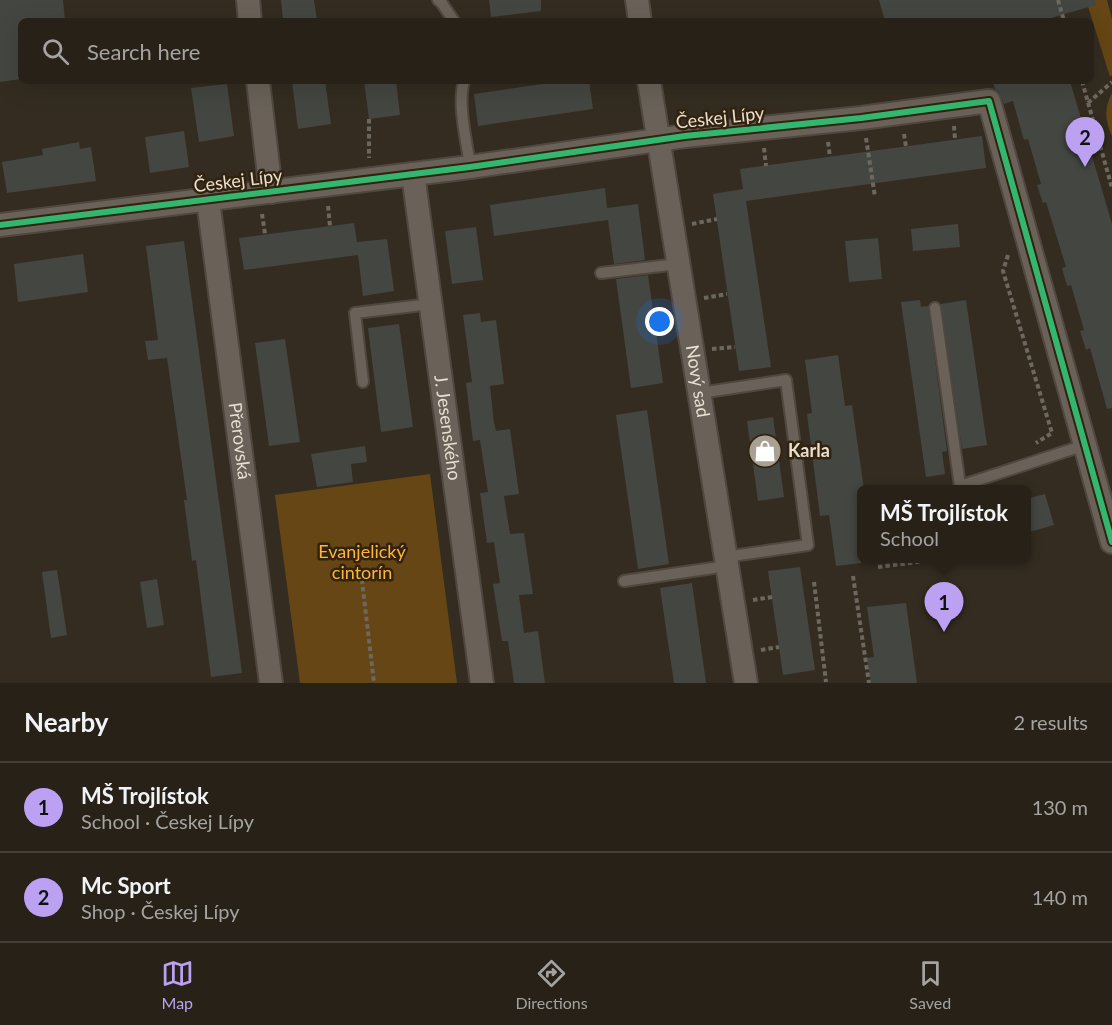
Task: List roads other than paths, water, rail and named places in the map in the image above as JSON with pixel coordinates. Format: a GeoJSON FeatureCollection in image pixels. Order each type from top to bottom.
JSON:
{"type":"FeatureCollection","features":[{"type":"Feature","properties":{"kind":"street"},"geometry":{"type":"LineString","coordinates":[[248,0],[250,18]]}},
{"type":"Feature","properties":{"kind":"street","name":"Českej Lípy"},"geometry":{"type":"LineString","coordinates":[[258,84],[267,201]]}},
{"type":"Feature","properties":{"kind":"street","name":"Nový sad"},"geometry":{"type":"LineString","coordinates":[[649,84],[746,683]]}},
{"type":"Feature","properties":{"kind":"street","name":"Českej Lípy"},"geometry":{"type":"LineString","coordinates":[[0,225],[208,200],[267,201],[413,174],[658,139],[861,118],[989,101],[1112,542]]}},
{"type":"Feature","properties":{"kind":"street","name":"J. Jesenského"},"geometry":{"type":"LineString","coordinates":[[413,174],[482,683]]}},
{"type":"Feature","properties":{"kind":"street","name":"Přerovská"},"geometry":{"type":"LineString","coordinates":[[208,200],[271,683]]}},
{"type":"Feature","properties":{"kind":"lane"},"geometry":{"type":"LineString","coordinates":[[438,0],[452,18]]}},
{"type":"Feature","properties":{"kind":"lane"},"geometry":{"type":"LineString","coordinates":[[463,84],[462,108],[470,167]]}},
{"type":"Feature","properties":{"kind":"lane"},"geometry":{"type":"LineString","coordinates":[[601,273],[678,264]]}},
{"type":"Feature","properties":{"kind":"lane"},"geometry":{"type":"LineString","coordinates":[[363,382],[355,313],[431,304]]}},
{"type":"Feature","properties":{"kind":"lane"},"geometry":{"type":"LineString","coordinates":[[935,308],[960,485]]}},
{"type":"Feature","properties":{"kind":"lane"},"geometry":{"type":"LineString","coordinates":[[624,581],[808,544],[786,380],[700,393]]}},
{"type":"Feature","properties":{"kind":"lane"},"geometry":{"type":"LineString","coordinates":[[963,485],[1085,446]]}},
{"type":"Feature","properties":{"kind":"place","name":"Mc Sport"},"geometry":{"type":"Point","coordinates":[1085,167]}},
{"type":"Feature","properties":{"kind":"place","name":"Karla"},"geometry":{"type":"Point","coordinates":[765,451]}},
{"type":"Feature","properties":{"kind":"place","name":"MŠ Trojlístok"},"geometry":{"type":"Point","coordinates":[944,632]}},
{"type":"Feature","properties":{"kind":"park label","name":"Evanjelický cintorín"},"geometry":{"type":"Point","coordinates":[362,562]}}]}
